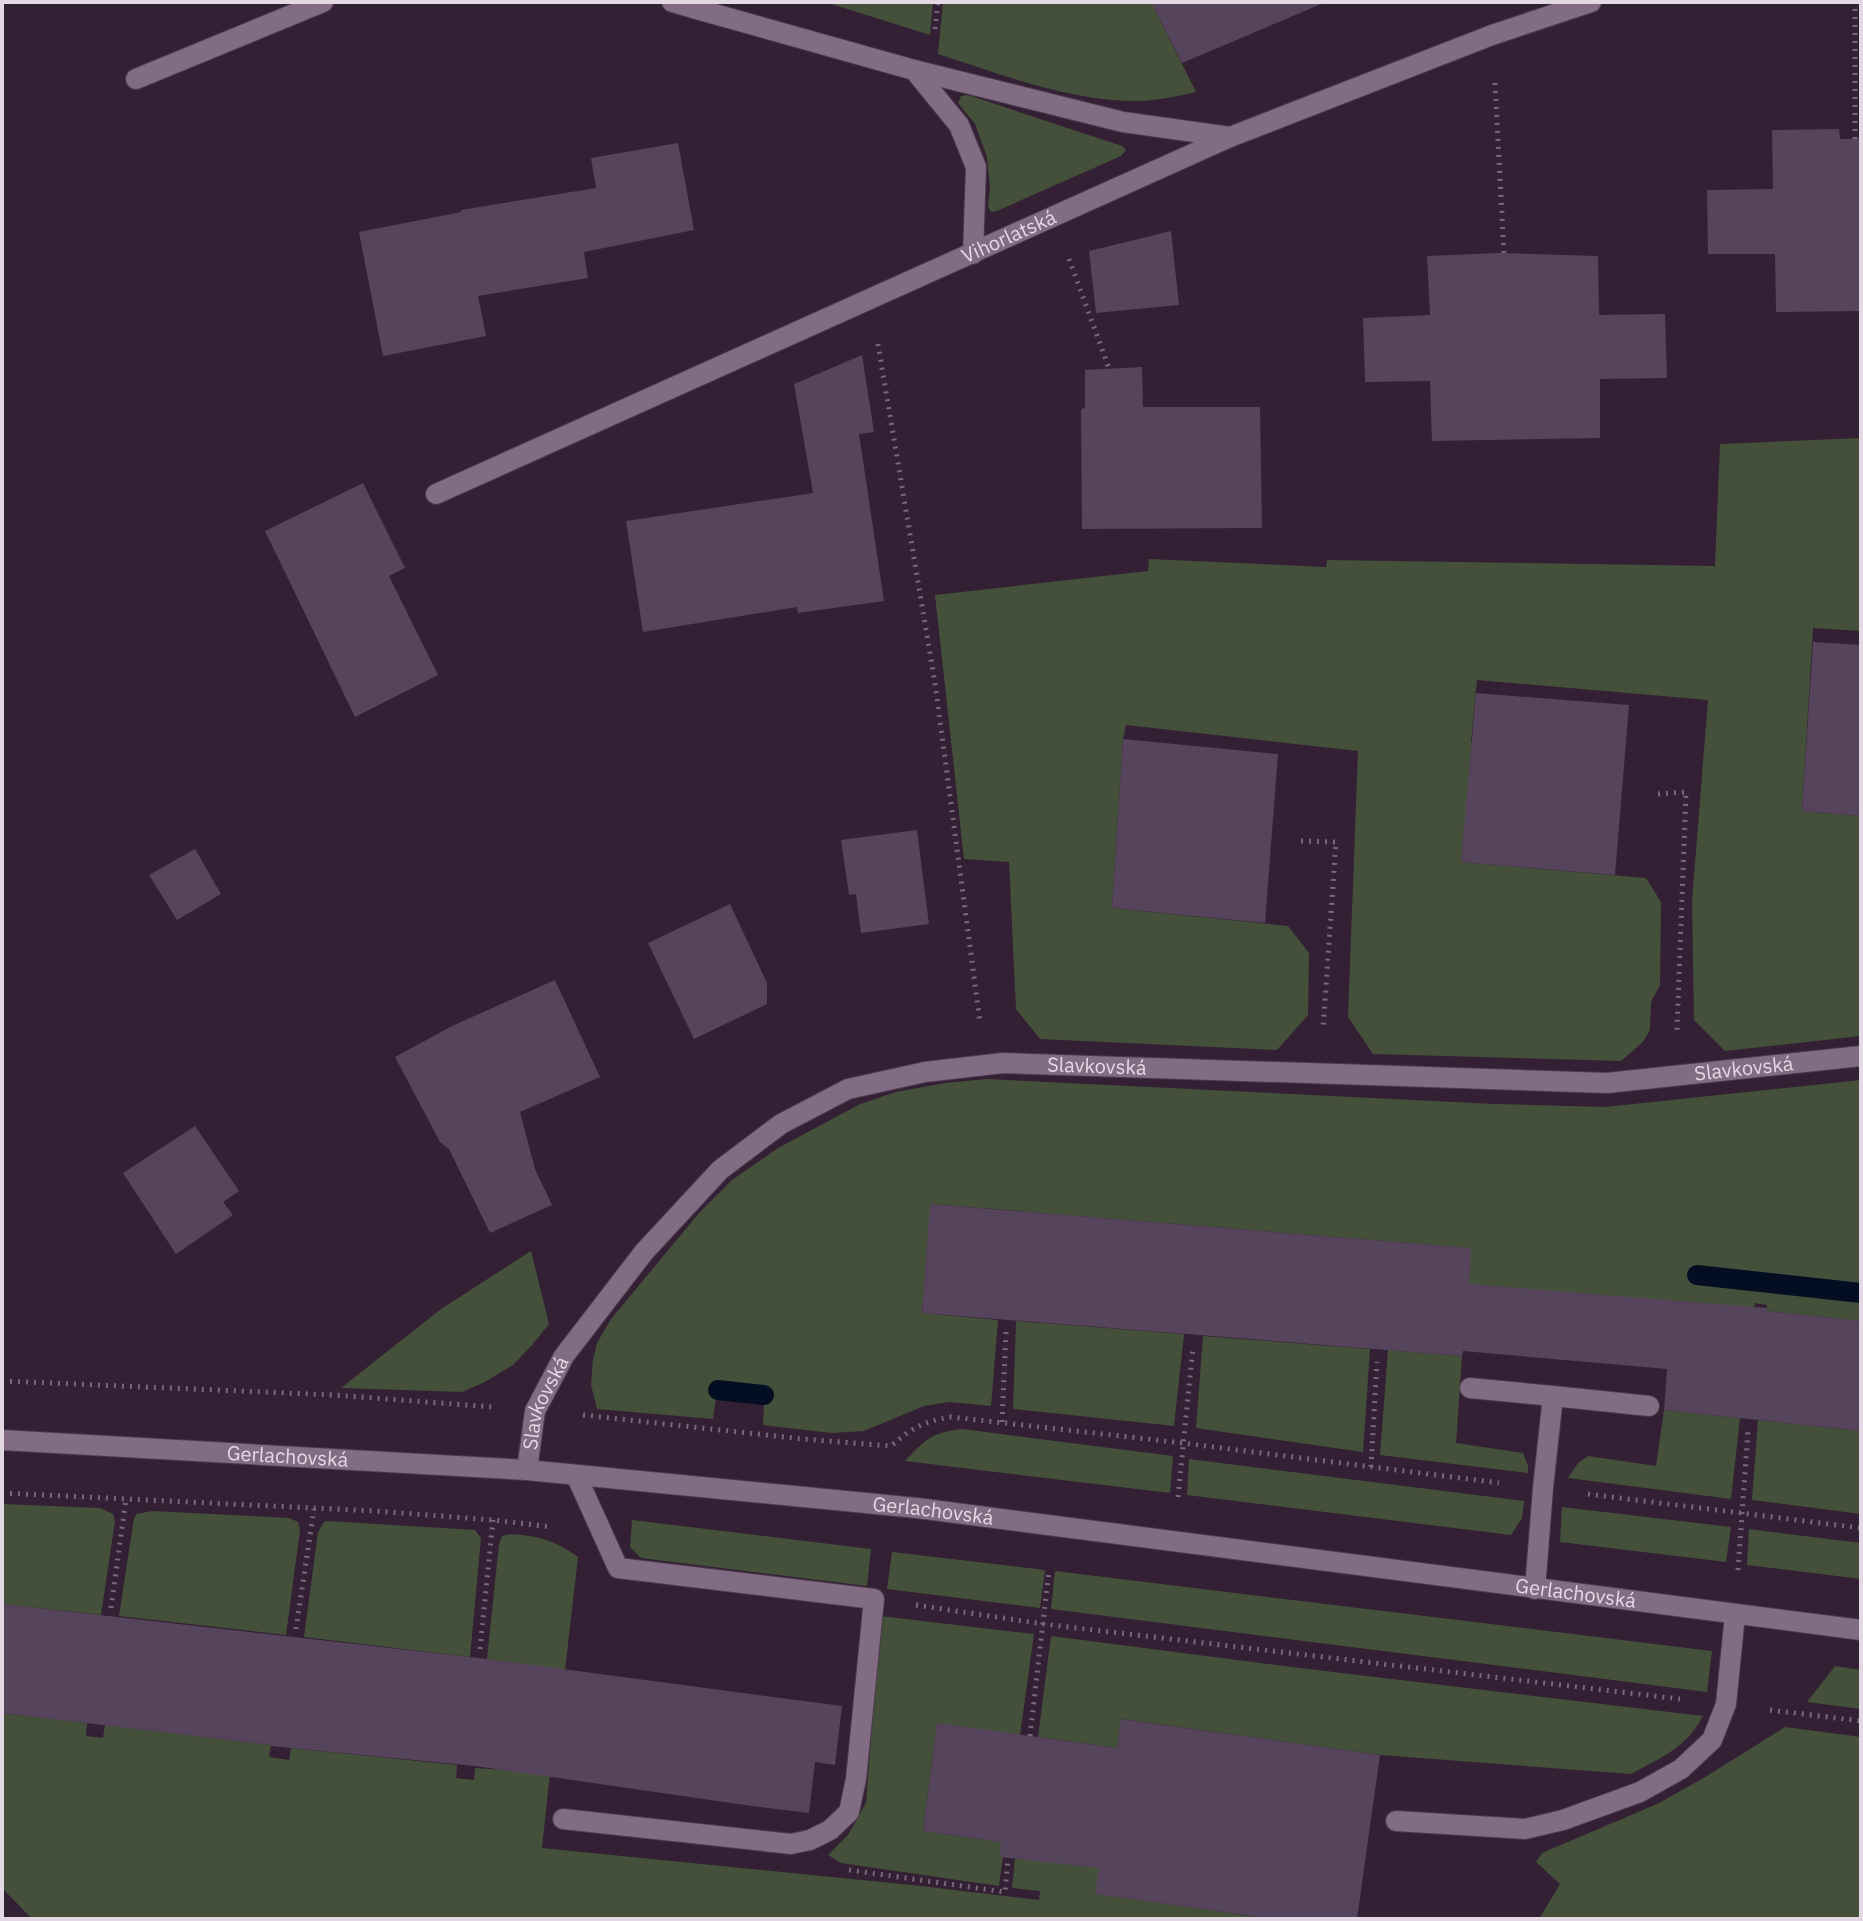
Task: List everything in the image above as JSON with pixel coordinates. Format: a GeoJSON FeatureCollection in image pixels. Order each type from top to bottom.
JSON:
{"type":"FeatureCollection","features":[{"type":"Feature","properties":{"kind":"street"},"geometry":{"type":"LineString","coordinates":[[136,79],[323,2]]}},
{"type":"Feature","properties":{"kind":"street"},"geometry":{"type":"LineString","coordinates":[[672,2],[692,5],[914,70],[1123,122],[1230,137]]}},
{"type":"Feature","properties":{"kind":"street","name":"Vihorlatská"},"geometry":{"type":"LineString","coordinates":[[436,494],[1230,137],[1492,35],[1591,2]]}},
{"type":"Feature","properties":{"kind":"street"},"geometry":{"type":"LineString","coordinates":[[914,70],[959,125],[976,167],[973,254]]}},
{"type":"Feature","properties":{"kind":"street","name":"Slavkovská"},"geometry":{"type":"LineString","coordinates":[[527,1470],[535,1411],[564,1356],[644,1252],[720,1170],[781,1124],[848,1089],[925,1072],[1003,1063],[1607,1083],[1861,1056]]}},
{"type":"Feature","properties":{"kind":"street"},"geometry":{"type":"LineString","coordinates":[[1470,1388],[1649,1406]]}},
{"type":"Feature","properties":{"kind":"street"},"geometry":{"type":"LineString","coordinates":[[1535,1589],[1553,1396]]}},
{"type":"Feature","properties":{"kind":"street","name":"Gerlachovská"},"geometry":{"type":"LineString","coordinates":[[2,1440],[527,1470],[917,1508],[1861,1630]]}},
{"type":"Feature","properties":{"kind":"street"},"geometry":{"type":"LineString","coordinates":[[563,1819],[791,1844],[810,1840],[830,1830],[849,1812],[856,1779],[874,1599],[618,1568],[576,1475]]}},
{"type":"Feature","properties":{"kind":"street"},"geometry":{"type":"LineString","coordinates":[[1396,1821],[1525,1829],[1605,1806],[1640,1792],[1681,1769],[1712,1740],[1726,1704],[1735,1615]]}},
{"type":"Feature","properties":{"kind":"path"},"geometry":{"type":"LineString","coordinates":[[934,37],[938,2]]}},
{"type":"Feature","properties":{"kind":"path"},"geometry":{"type":"LineString","coordinates":[[1855,2],[1855,139]]}},
{"type":"Feature","properties":{"kind":"path"},"geometry":{"type":"LineString","coordinates":[[1492,35],[1504,253]]}},
{"type":"Feature","properties":{"kind":"path"},"geometry":{"type":"LineString","coordinates":[[1051,218],[1070,260],[1110,371]]}},
{"type":"Feature","properties":{"kind":"path"},"geometry":{"type":"LineString","coordinates":[[871,299],[935,683],[986,1065]]}},
{"type":"Feature","properties":{"kind":"path"},"geometry":{"type":"LineString","coordinates":[[1658,794],[1686,792],[1676,1076]]}},
{"type":"Feature","properties":{"kind":"path"},"geometry":{"type":"LineString","coordinates":[[1301,841],[1336,842],[1320,1074]]}},
{"type":"Feature","properties":{"kind":"path"},"geometry":{"type":"LineString","coordinates":[[1002,1422],[1006,1332]]}},
{"type":"Feature","properties":{"kind":"path"},"geometry":{"type":"LineString","coordinates":[[1175,1542],[1193,1347]]}},
{"type":"Feature","properties":{"kind":"path"},"geometry":{"type":"LineString","coordinates":[[1371,1467],[1377,1362]]}},
{"type":"Feature","properties":{"kind":"path"},"geometry":{"type":"LineString","coordinates":[[2,1381],[334,1395],[891,1446],[913,1427],[951,1417],[1861,1528]]}},
{"type":"Feature","properties":{"kind":"path"},"geometry":{"type":"LineString","coordinates":[[1735,1615],[1748,1431]]}},
{"type":"Feature","properties":{"kind":"path"},"geometry":{"type":"LineString","coordinates":[[2,1493],[493,1520],[602,1532]]}},
{"type":"Feature","properties":{"kind":"path"},"geometry":{"type":"LineString","coordinates":[[111,1608],[126,1499]]}},
{"type":"Feature","properties":{"kind":"path"},"geometry":{"type":"LineString","coordinates":[[296,1629],[314,1509]]}},
{"type":"Feature","properties":{"kind":"path"},"geometry":{"type":"LineString","coordinates":[[480,1649],[493,1520]]}},
{"type":"Feature","properties":{"kind":"path"},"geometry":{"type":"LineString","coordinates":[[1030,1736],[1053,1526]]}},
{"type":"Feature","properties":{"kind":"path"},"geometry":{"type":"LineString","coordinates":[[874,1599],[1043,1624],[1861,1721]]}},
{"type":"Feature","properties":{"kind":"path"},"geometry":{"type":"LineString","coordinates":[[791,1844],[830,1867],[1005,1892],[1008,1858]]}},
{"type":"Feature","properties":{"kind":"green space"},"geometry":{"type":"Polygon","coordinates":[[[825,2],[933,2],[930,35],[825,2]]]}},
{"type":"Feature","properties":{"kind":"green space"},"geometry":{"type":"Polygon","coordinates":[[[943,2],[1172,2],[1155,10],[1196,92],[1141,101],[1089,97],[1038,86],[938,54],[943,2]]]}},
{"type":"Feature","properties":{"kind":"green space"},"geometry":{"type":"Polygon","coordinates":[[[968,95],[1122,146],[1126,150],[1121,156],[991,212],[988,206],[987,157],[975,124],[958,103],[961,96],[968,95]]]}},
{"type":"Feature","properties":{"kind":"green space"},"geometry":{"type":"Polygon","coordinates":[[[1861,438],[1861,631],[1813,628],[1802,811],[1861,816],[1861,1036],[1725,1051],[1694,1020],[1692,901],[1708,700],[1477,680],[1471,742],[1482,744],[1466,813],[1461,862],[1646,878],[1661,902],[1660,985],[1651,1002],[1650,1030],[1643,1042],[1621,1061],[1373,1054],[1348,1017],[1358,751],[1126,725],[1112,908],[1288,926],[1309,953],[1308,1015],[1277,1050],[1040,1039],[1016,1009],[1009,862],[964,859],[935,595],[1148,571],[1149,559],[1326,567],[1327,560],[1715,566],[1720,444],[1861,438]]]}},
{"type":"Feature","properties":{"kind":"green space"},"geometry":{"type":"Polygon","coordinates":[[[987,1079],[1605,1107],[1861,1080],[1861,1321],[1767,1311],[1767,1305],[1755,1303],[1754,1309],[1469,1285],[1470,1248],[931,1204],[922,1313],[998,1320],[991,1406],[949,1402],[924,1406],[864,1431],[831,1433],[763,1425],[764,1403],[716,1397],[713,1419],[597,1409],[591,1385],[593,1359],[597,1343],[611,1319],[699,1213],[732,1180],[778,1148],[860,1104],[896,1092],[987,1079]]]}},
{"type":"Feature","properties":{"kind":"green space"},"geometry":{"type":"Polygon","coordinates":[[[531,1251],[549,1324],[513,1365],[462,1392],[341,1388],[441,1309],[531,1251]]]}},
{"type":"Feature","properties":{"kind":"green space"},"geometry":{"type":"Polygon","coordinates":[[[1016,1321],[1184,1334],[1174,1426],[1013,1409],[1016,1321]]]}},
{"type":"Feature","properties":{"kind":"green space"},"geometry":{"type":"Polygon","coordinates":[[[1203,1336],[1370,1349],[1363,1452],[1196,1428],[1203,1336]]]}},
{"type":"Feature","properties":{"kind":"green space"},"geometry":{"type":"Polygon","coordinates":[[[1388,1350],[1462,1356],[1456,1443],[1523,1453],[1528,1473],[1380,1455],[1388,1350]]]}},
{"type":"Feature","properties":{"kind":"green space"},"geometry":{"type":"Polygon","coordinates":[[[1664,1410],[1740,1418],[1731,1499],[1568,1478],[1578,1463],[1588,1456],[1656,1466],[1664,1410]]]}},
{"type":"Feature","properties":{"kind":"green space"},"geometry":{"type":"Polygon","coordinates":[[[1758,1420],[1861,1431],[1861,1514],[1752,1500],[1758,1420]]]}},
{"type":"Feature","properties":{"kind":"green space"},"geometry":{"type":"Polygon","coordinates":[[[962,1429],[1173,1456],[1170,1493],[905,1461],[930,1438],[962,1429]]]}},
{"type":"Feature","properties":{"kind":"green space"},"geometry":{"type":"Polygon","coordinates":[[[1189,1459],[1524,1501],[1522,1518],[1511,1535],[1187,1495],[1189,1459]]]}},
{"type":"Feature","properties":{"kind":"green space"},"geometry":{"type":"Polygon","coordinates":[[[2,1504],[100,1508],[113,1514],[115,1521],[101,1615],[2,1604],[2,1504]]]}},
{"type":"Feature","properties":{"kind":"green space"},"geometry":{"type":"Polygon","coordinates":[[[1562,1507],[1731,1527],[1726,1562],[1560,1542],[1562,1507]]]}},
{"type":"Feature","properties":{"kind":"green space"},"geometry":{"type":"Polygon","coordinates":[[[152,1511],[289,1518],[298,1522],[300,1530],[286,1635],[119,1616],[134,1518],[137,1514],[152,1511]]]}},
{"type":"Feature","properties":{"kind":"green space"},"geometry":{"type":"Polygon","coordinates":[[[632,1520],[871,1549],[867,1586],[641,1558],[630,1547],[632,1520]]]}},
{"type":"Feature","properties":{"kind":"green space"},"geometry":{"type":"Polygon","coordinates":[[[327,1521],[475,1530],[481,1538],[470,1657],[304,1637],[318,1532],[327,1521]]]}},
{"type":"Feature","properties":{"kind":"green space"},"geometry":{"type":"Polygon","coordinates":[[[1749,1529],[1861,1543],[1861,1579],[1747,1565],[1749,1529]]]}},
{"type":"Feature","properties":{"kind":"green space"},"geometry":{"type":"Polygon","coordinates":[[[510,1534],[546,1540],[578,1557],[565,1670],[487,1659],[499,1544],[502,1536],[510,1534]]]}},
{"type":"Feature","properties":{"kind":"green space"},"geometry":{"type":"Polygon","coordinates":[[[892,1552],[1045,1570],[1040,1608],[887,1589],[892,1552]]]}},
{"type":"Feature","properties":{"kind":"green space"},"geometry":{"type":"Polygon","coordinates":[[[1055,1571],[1712,1651],[1707,1692],[1051,1609],[1055,1571]]]}},
{"type":"Feature","properties":{"kind":"green space"},"geometry":{"type":"Polygon","coordinates":[[[880,1616],[1034,1634],[1020,1735],[937,1724],[923,1831],[1001,1842],[1003,1857],[999,1886],[841,1863],[828,1855],[848,1835],[866,1803],[880,1616]]]}},
{"type":"Feature","properties":{"kind":"green space"},"geometry":{"type":"Polygon","coordinates":[[[1051,1636],[1703,1716],[1681,1744],[1631,1774],[1380,1755],[1122,1719],[1117,1748],[1038,1737],[1051,1636]]]}},
{"type":"Feature","properties":{"kind":"green space"},"geometry":{"type":"Polygon","coordinates":[[[1835,1666],[1861,1670],[1861,1709],[1807,1702],[1835,1666]]]}},
{"type":"Feature","properties":{"kind":"green space"},"geometry":{"type":"Polygon","coordinates":[[[2,1713],[87,1723],[86,1736],[103,1738],[105,1725],[271,1745],[269,1757],[289,1760],[291,1748],[457,1765],[456,1778],[474,1780],[475,1768],[550,1773],[542,1848],[1039,1900],[1040,1891],[1012,1888],[1015,1859],[1101,1856],[1096,1894],[1274,1919],[32,1919],[2,1888],[2,1713]]]}},
{"type":"Feature","properties":{"kind":"green space"},"geometry":{"type":"Polygon","coordinates":[[[1785,1727],[1861,1737],[1861,1919],[1539,1919],[1560,1884],[1536,1862],[1542,1853],[1657,1804],[1785,1727]]]}},
{"type":"Feature","properties":{"kind":"building"},"geometry":{"type":"Polygon","coordinates":[[[1151,2],[1326,2],[1182,63],[1151,2]]]}},
{"type":"Feature","properties":{"kind":"building"},"geometry":{"type":"Polygon","coordinates":[[[1839,129],[1840,139],[1861,139],[1861,311],[1776,312],[1775,254],[1708,254],[1707,190],[1773,189],[1772,130],[1839,129]]]}},
{"type":"Feature","properties":{"kind":"building"},"geometry":{"type":"Polygon","coordinates":[[[678,143],[694,230],[584,252],[588,278],[478,296],[486,336],[383,356],[359,232],[461,210],[596,188],[591,158],[678,143]]]}},
{"type":"Feature","properties":{"kind":"building"},"geometry":{"type":"Polygon","coordinates":[[[1171,231],[1179,305],[1096,313],[1089,251],[1171,231]]]}},
{"type":"Feature","properties":{"kind":"building"},"geometry":{"type":"Polygon","coordinates":[[[1498,253],[1598,256],[1599,315],[1665,314],[1667,378],[1600,379],[1600,438],[1432,441],[1430,381],[1365,382],[1363,318],[1430,315],[1427,256],[1498,253]]]}},
{"type":"Feature","properties":{"kind":"building"},"geometry":{"type":"Polygon","coordinates":[[[862,355],[874,432],[859,434],[884,601],[798,613],[797,607],[643,632],[626,521],[813,493],[794,384],[862,355]]]}},
{"type":"Feature","properties":{"kind":"building"},"geometry":{"type":"Polygon","coordinates":[[[1142,367],[1143,407],[1260,407],[1262,528],[1082,529],[1081,409],[1085,408],[1085,370],[1142,367]]]}},
{"type":"Feature","properties":{"kind":"building"},"geometry":{"type":"Polygon","coordinates":[[[363,483],[405,568],[389,576],[438,675],[355,717],[265,531],[363,483]]]}},
{"type":"Feature","properties":{"kind":"building"},"geometry":{"type":"Polygon","coordinates":[[[1813,642],[1861,645],[1861,816],[1802,811],[1813,642]]]}},
{"type":"Feature","properties":{"kind":"building"},"geometry":{"type":"Polygon","coordinates":[[[1476,693],[1629,705],[1615,875],[1461,862],[1476,693]]]}},
{"type":"Feature","properties":{"kind":"building"},"geometry":{"type":"Polygon","coordinates":[[[1123,739],[1278,754],[1265,923],[1112,908],[1123,739]]]}},
{"type":"Feature","properties":{"kind":"building"},"geometry":{"type":"Polygon","coordinates":[[[917,830],[929,924],[861,933],[856,894],[849,895],[841,840],[917,830]]]}},
{"type":"Feature","properties":{"kind":"building"},"geometry":{"type":"Polygon","coordinates":[[[195,849],[221,894],[177,920],[149,875],[195,849]]]}},
{"type":"Feature","properties":{"kind":"building"},"geometry":{"type":"Polygon","coordinates":[[[730,904],[767,983],[767,1004],[694,1039],[648,943],[730,904]]]}},
{"type":"Feature","properties":{"kind":"building"},"geometry":{"type":"Polygon","coordinates":[[[555,980],[600,1077],[520,1112],[535,1169],[552,1205],[490,1233],[449,1149],[440,1142],[395,1057],[452,1026],[555,980]]]}},
{"type":"Feature","properties":{"kind":"building"},"geometry":{"type":"Polygon","coordinates":[[[195,1126],[239,1191],[223,1202],[233,1215],[176,1254],[123,1173],[195,1126]]]}},
{"type":"Feature","properties":{"kind":"building"},"geometry":{"type":"Polygon","coordinates":[[[930,1204],[1471,1248],[1469,1284],[1767,1308],[1767,1311],[1861,1321],[1861,1431],[1664,1410],[1667,1369],[1463,1351],[1462,1356],[922,1313],[930,1204]]]}},
{"type":"Feature","properties":{"kind":"building"},"geometry":{"type":"Polygon","coordinates":[[[2,1604],[487,1659],[842,1706],[835,1765],[815,1762],[809,1813],[475,1766],[271,1746],[2,1713],[2,1604]]]}},
{"type":"Feature","properties":{"kind":"building"},"geometry":{"type":"Polygon","coordinates":[[[1121,1719],[1380,1755],[1357,1919],[1274,1919],[1095,1894],[1099,1868],[1000,1857],[1001,1842],[923,1831],[937,1723],[1117,1748],[1121,1719]]]}},
{"type":"Feature","properties":{"kind":"waterway"},"geometry":{"type":"LineString","coordinates":[[1697,1275],[1861,1293]]}},
{"type":"Feature","properties":{"kind":"waterway"},"geometry":{"type":"LineString","coordinates":[[718,1390],[764,1395]]}}]}
